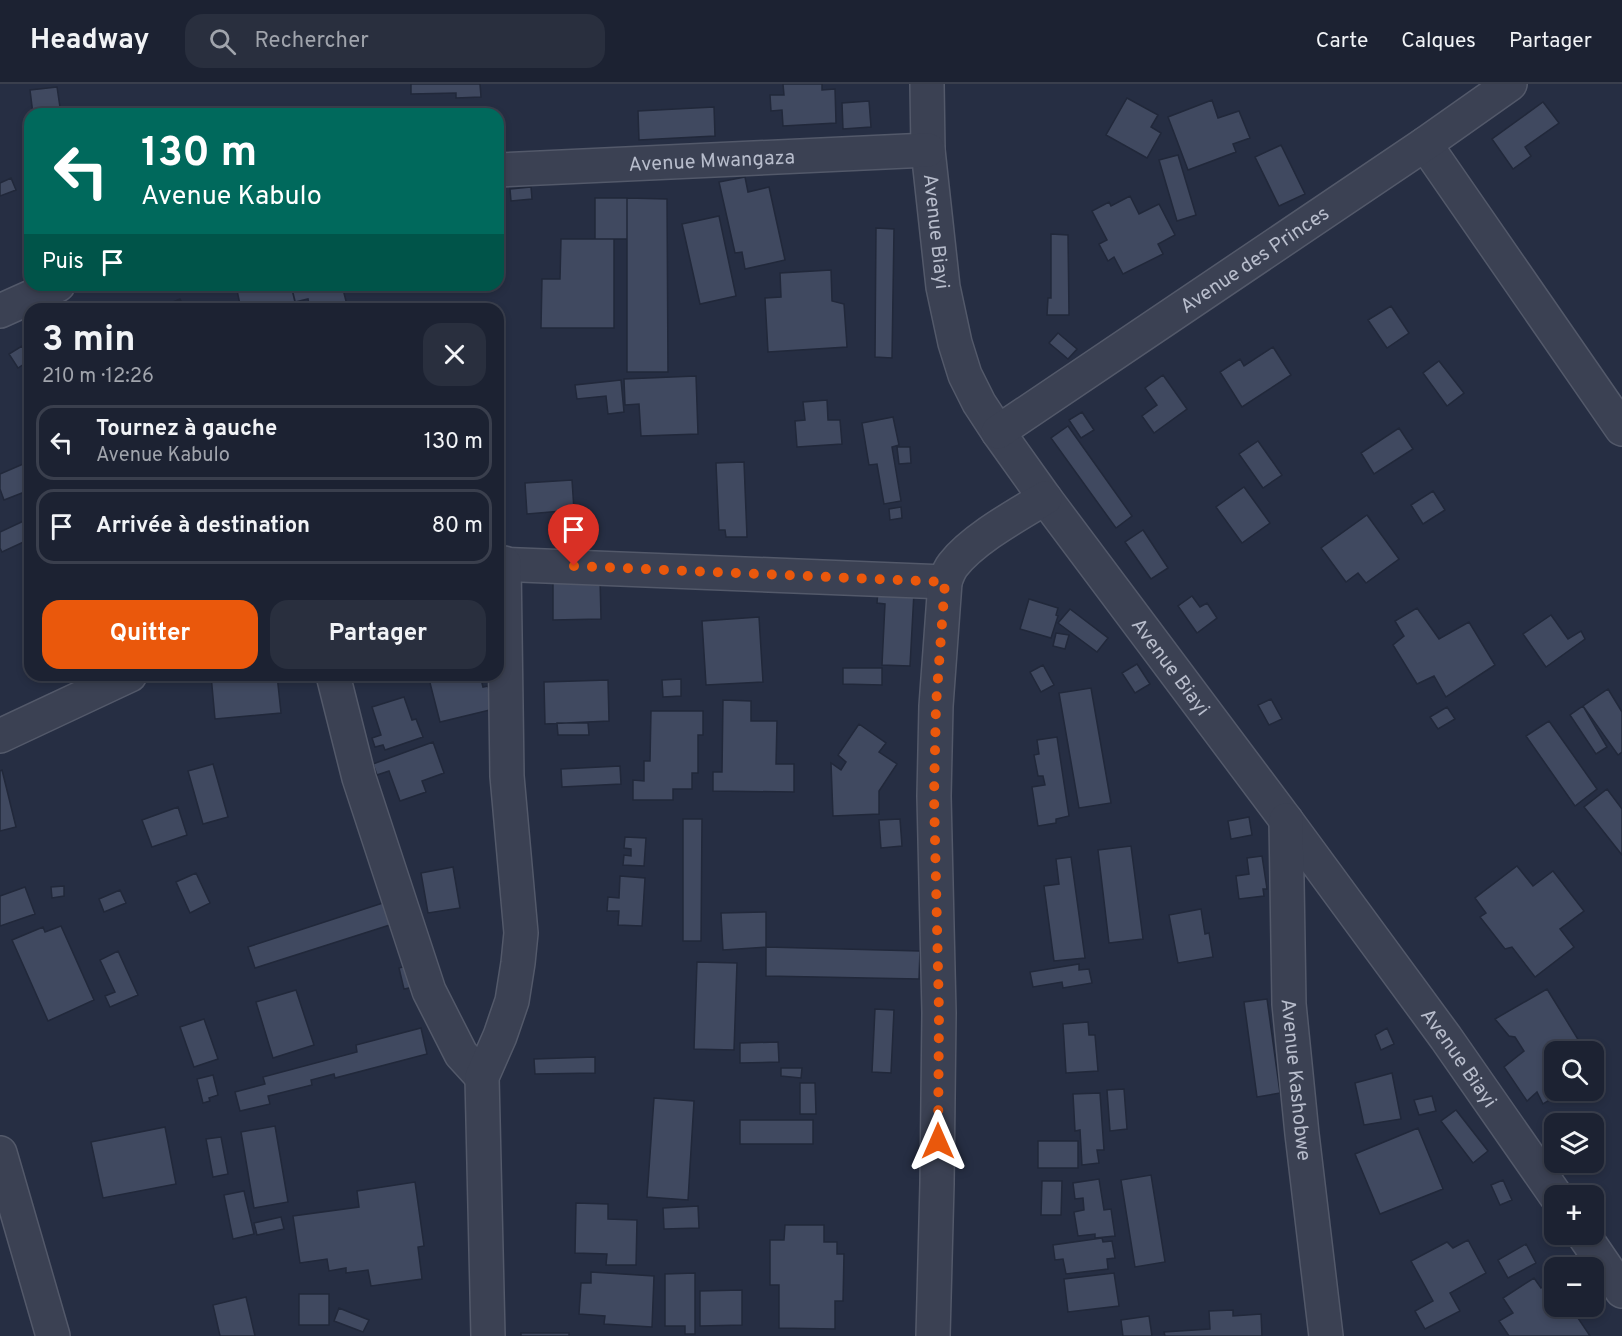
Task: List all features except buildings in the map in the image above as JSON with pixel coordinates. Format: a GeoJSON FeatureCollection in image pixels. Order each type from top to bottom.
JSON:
{"type":"FeatureCollection","features":[{"type":"Feature","properties":{"kind":"street","name":"Avenue Biayi"},"geometry":{"type":"LineString","coordinates":[[927,84],[928,150],[943,287],[952,333],[965,375],[979,403],[1045,498],[1446,1038],[1548,1185]]}},
{"type":"Feature","properties":{"kind":"street","name":"Avenue des Princes"},"geometry":{"type":"LineString","coordinates":[[998,432],[1425,144],[1510,84]]}},
{"type":"Feature","properties":{"kind":"street"},"geometry":{"type":"LineString","coordinates":[[1425,144],[1622,429]]}},
{"type":"Feature","properties":{"kind":"street","name":"Avenue Mwangaza"},"geometry":{"type":"LineString","coordinates":[[504,170],[928,150]]}},
{"type":"Feature","properties":{"kind":"street"},"geometry":{"type":"LineString","coordinates":[[0,311],[45,291]]}},
{"type":"Feature","properties":{"kind":"street"},"geometry":{"type":"LineString","coordinates":[[933,1336],[938,1184],[939,1024],[934,796],[936,705],[945,582],[952,566],[964,552],[1045,498]]}},
{"type":"Feature","properties":{"kind":"street"},"geometry":{"type":"LineString","coordinates":[[504,563],[945,582]]}},
{"type":"Feature","properties":{"kind":"street"},"geometry":{"type":"LineString","coordinates":[[488,1336],[482,1077],[512,1001],[520,933],[507,776],[504,670]]}},
{"type":"Feature","properties":{"kind":"street"},"geometry":{"type":"LineString","coordinates":[[0,736],[117,681]]}},
{"type":"Feature","properties":{"kind":"street"},"geometry":{"type":"LineString","coordinates":[[335,681],[359,778],[429,991],[461,1054],[482,1077]]}},
{"type":"Feature","properties":{"kind":"street","name":"Avenue Kashobwe"},"geometry":{"type":"LineString","coordinates":[[1286,820],[1289,1004],[1326,1336]]}},
{"type":"Feature","properties":{"kind":"street"},"geometry":{"type":"LineString","coordinates":[[0,1153],[53,1336]]}},
{"type":"Feature","properties":{"kind":"street"},"geometry":{"type":"LineString","coordinates":[[1591,1245],[1622,1291]]}},
{"type":"Feature","properties":{"kind":"route"},"geometry":{"type":"LineString","coordinates":[[574,566],[945,582],[936,705],[934,796],[939,1013],[938,1141]]}}]}
